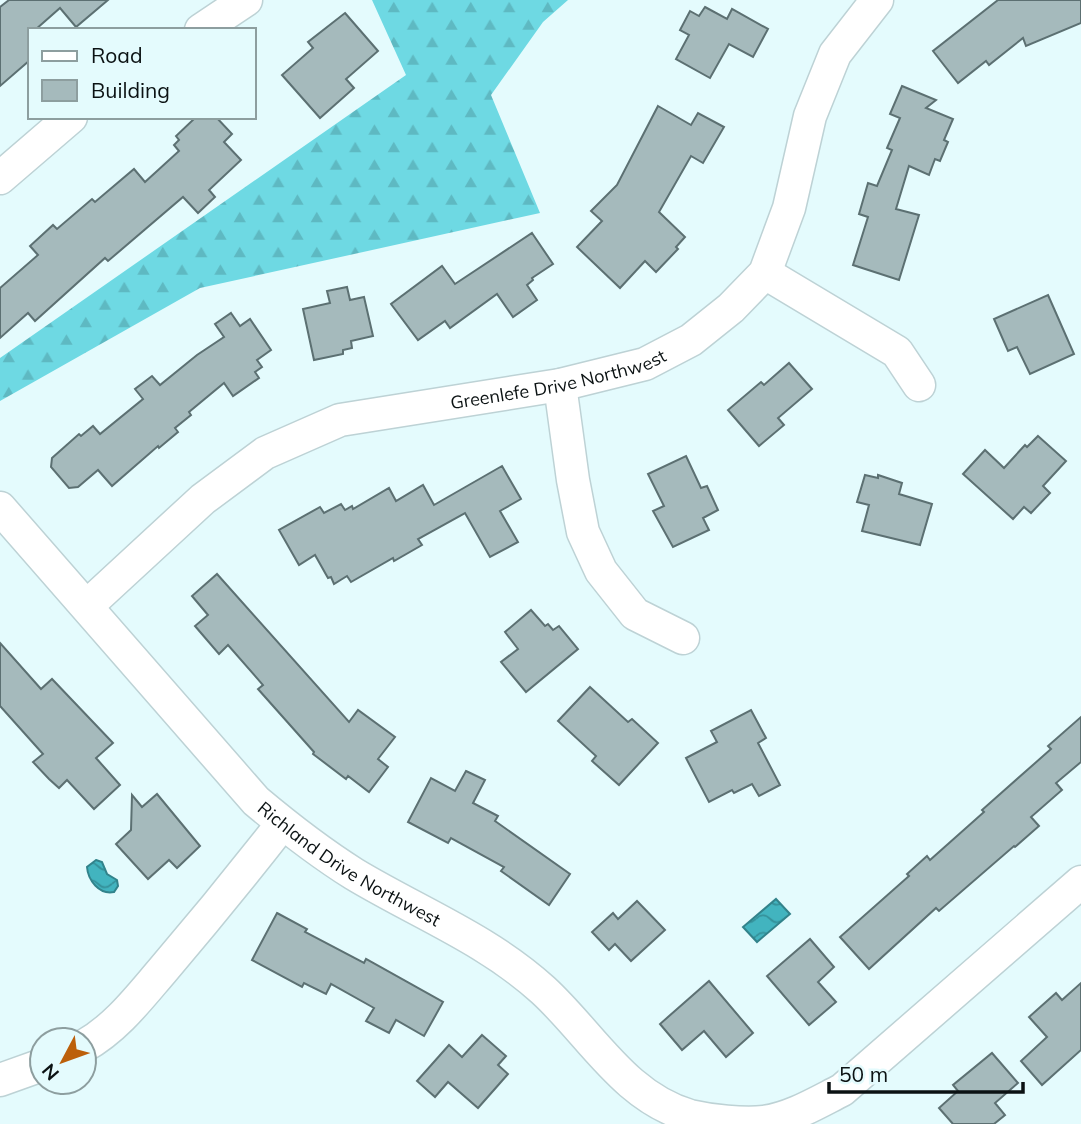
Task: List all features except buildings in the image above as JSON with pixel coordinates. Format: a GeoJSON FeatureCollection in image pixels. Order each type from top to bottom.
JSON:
{"type":"FeatureCollection","features":[{"type":"Feature","properties":{"kind":"street"},"geometry":{"type":"LineString","coordinates":[[204,28],[246,0]]}},
{"type":"Feature","properties":{"kind":"street","name":"Greenlefe Drive Northwest"},"geometry":{"type":"LineString","coordinates":[[87,606],[202,499],[265,453],[340,420],[560,385],[645,364],[691,340],[731,308],[765,273],[789,208],[810,116],[835,54],[877,0]]}},
{"type":"Feature","properties":{"kind":"street"},"geometry":{"type":"LineString","coordinates":[[0,178],[69,119]]}},
{"type":"Feature","properties":{"kind":"street"},"geometry":{"type":"LineString","coordinates":[[765,273],[897,352],[919,385]]}},
{"type":"Feature","properties":{"kind":"street"},"geometry":{"type":"LineString","coordinates":[[560,385],[583,532],[601,570],[635,614],[683,638]]}},
{"type":"Feature","properties":{"kind":"street","name":"Richland Drive Northwest"},"geometry":{"type":"LineString","coordinates":[[0,508],[256,801],[282,824],[354,874],[460,931],[509,963],[542,990],[581,1029],[621,1076],[655,1100],[690,1115],[764,1123],[806,1108],[842,1090],[1081,882]]}},
{"type":"Feature","properties":{"kind":"street"},"geometry":{"type":"LineString","coordinates":[[98,1039],[128,1010],[204,923],[282,824]]}},
{"type":"Feature","properties":{"kind":"street"},"geometry":{"type":"LineString","coordinates":[[0,1080],[28,1070]]}},
{"type":"Feature","properties":{"kind":"green space"},"geometry":{"type":"Polygon","coordinates":[[[372,0],[568,0],[543,22],[491,95],[540,213],[200,288],[0,401],[0,358],[406,75],[372,0]]]}},
{"type":"Feature","properties":{"kind":"water"},"geometry":{"type":"Polygon","coordinates":[[[96,860],[102,862],[107,874],[117,880],[118,886],[114,892],[99,889],[92,881],[87,867],[96,860]]]}},
{"type":"Feature","properties":{"kind":"water"},"geometry":{"type":"Polygon","coordinates":[[[776,899],[790,914],[757,942],[743,927],[776,899]]]}}]}
